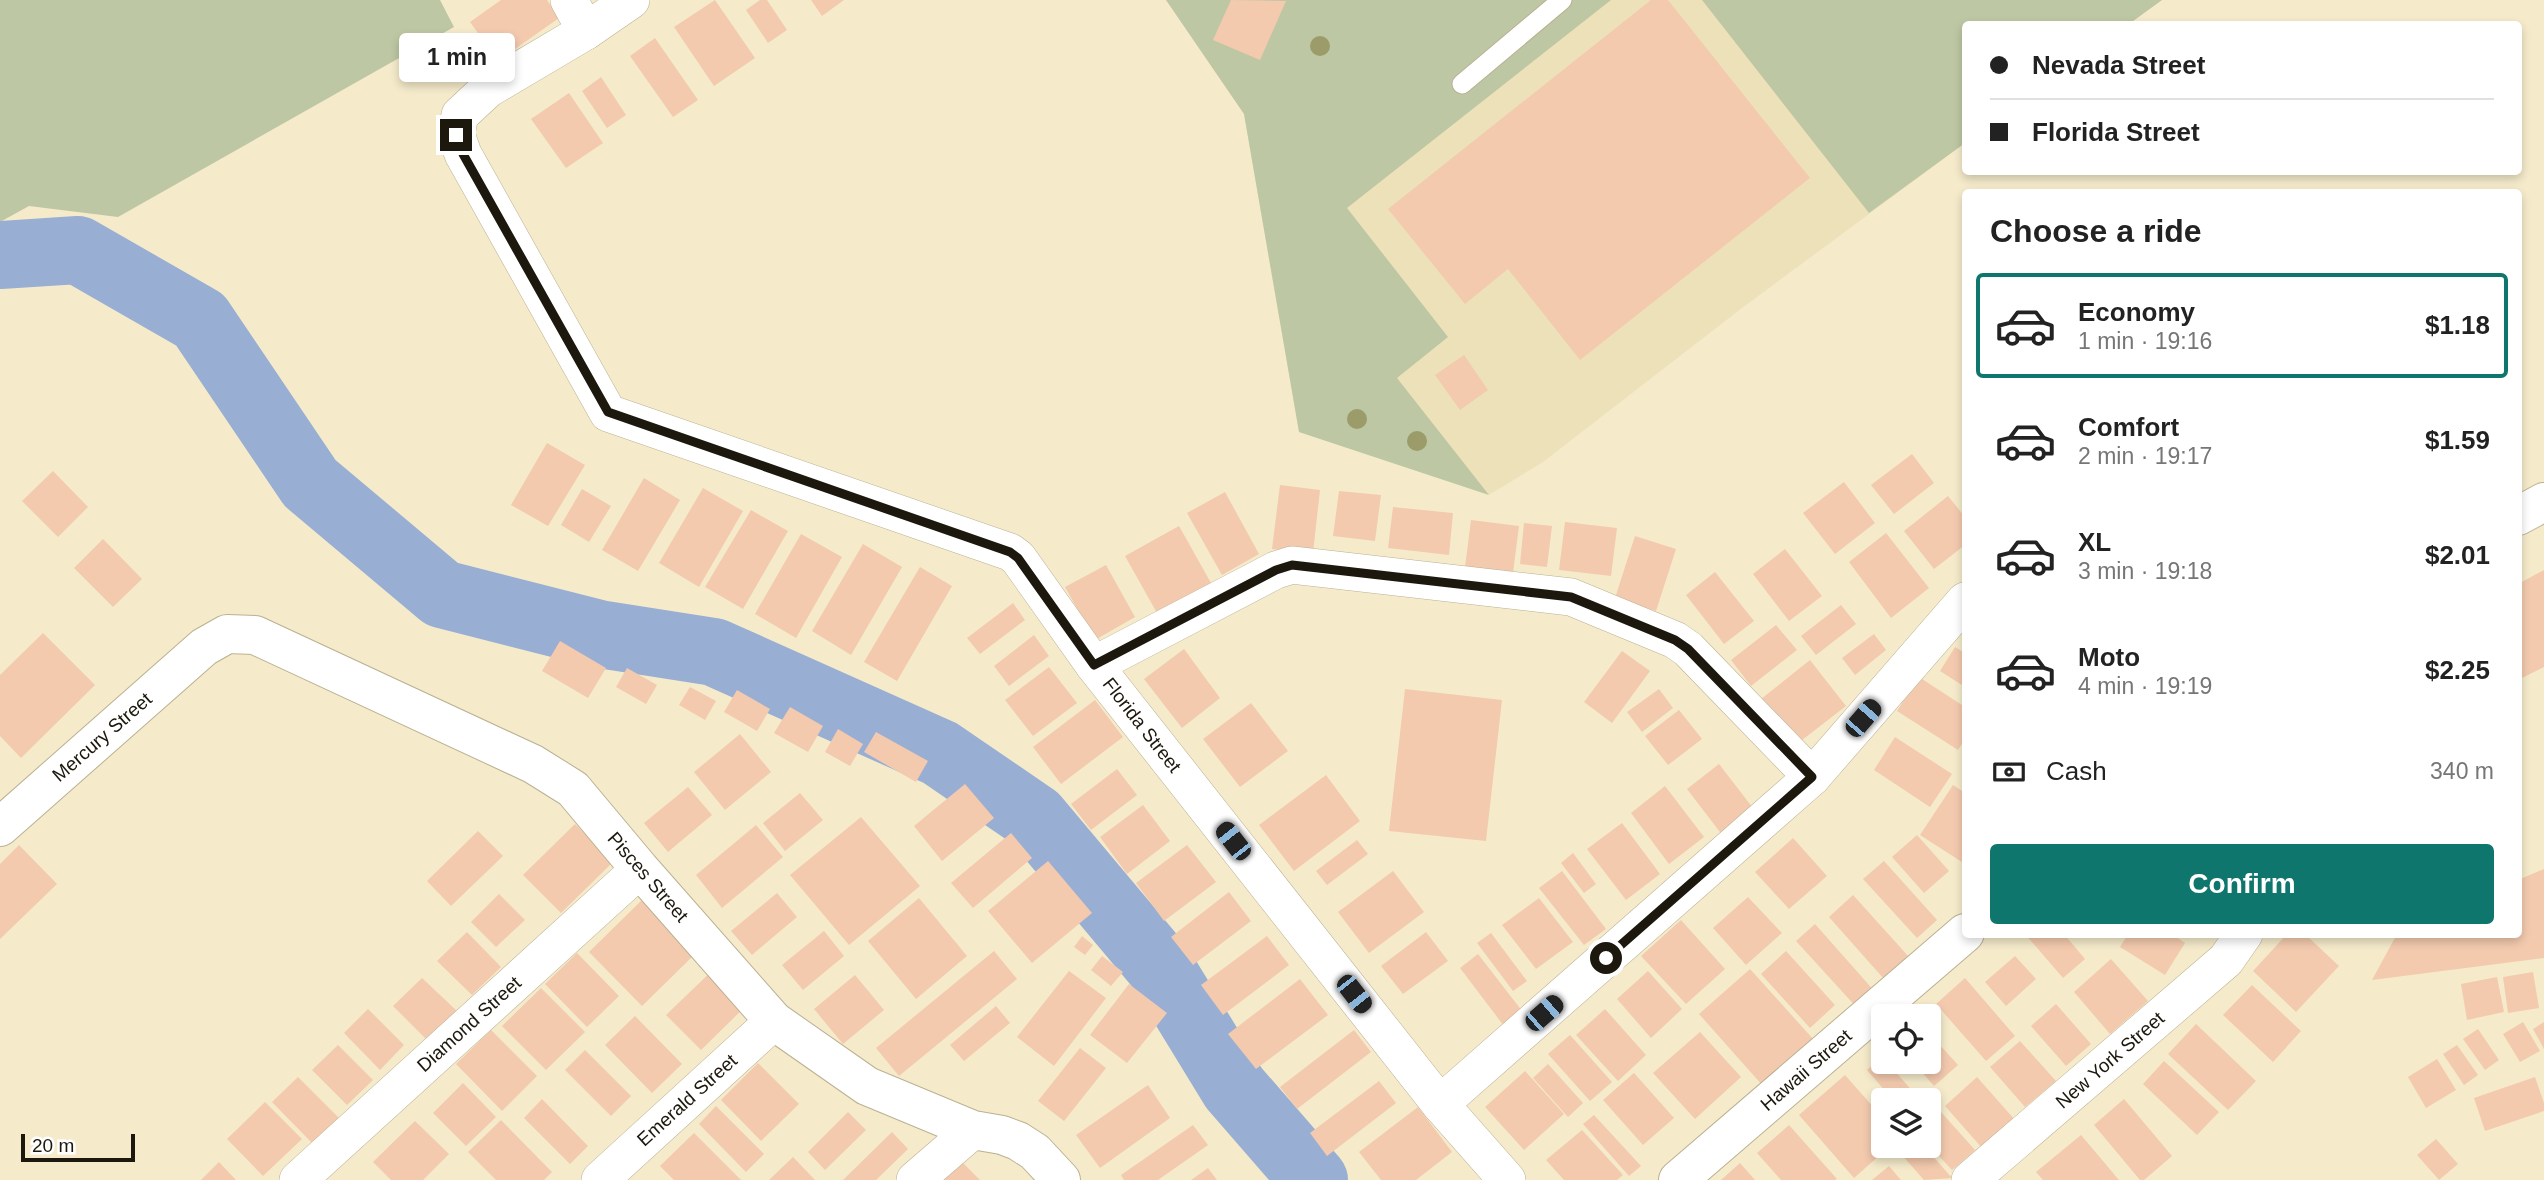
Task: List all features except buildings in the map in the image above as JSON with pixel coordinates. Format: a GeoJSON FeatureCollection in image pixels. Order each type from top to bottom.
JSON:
{"type":"FeatureCollection","features":[{"type":"Feature","properties":{"kind":"street"},"geometry":{"type":"LineString","coordinates":[[577,16],[631,0]]}},
{"type":"Feature","properties":{"kind":"street","name":"Florida Street"},"geometry":{"type":"LineString","coordinates":[[577,16],[460,115],[456,135],[463,154],[608,412],[1010,552],[1018,558],[1094,665],[1440,1104],[1507,1180]]}},
{"type":"Feature","properties":{"kind":"street"},"geometry":{"type":"LineString","coordinates":[[2522,514],[2544,502]]}},
{"type":"Feature","properties":{"kind":"street"},"geometry":{"type":"LineString","coordinates":[[1094,665],[1276,570],[1292,565],[1571,597],[1675,640],[1688,649],[1812,777]]}},
{"type":"Feature","properties":{"kind":"street"},"geometry":{"type":"LineString","coordinates":[[1440,1104],[1812,777],[1962,604]]}},
{"type":"Feature","properties":{"kind":"street","name":"Pisces Street"},"geometry":{"type":"LineString","coordinates":[[204,648],[228,634],[255,635],[533,764],[573,789],[774,1021],[867,1086],[973,1130],[1018,1141],[1035,1152],[1061,1180]]}},
{"type":"Feature","properties":{"kind":"street","name":"Mercury Street"},"geometry":{"type":"LineString","coordinates":[[0,827],[204,648]]}},
{"type":"Feature","properties":{"kind":"street","name":"Diamond Street"},"geometry":{"type":"LineString","coordinates":[[298,1180],[640,869]]}},
{"type":"Feature","properties":{"kind":"street","name":"Hawaii Street"},"geometry":{"type":"LineString","coordinates":[[1678,1180],[1962,936]]}},
{"type":"Feature","properties":{"kind":"street","name":"New York Street"},"geometry":{"type":"LineString","coordinates":[[1969,1180],[2226,960],[2241,938]]}},
{"type":"Feature","properties":{"kind":"street","name":"Emerald Street"},"geometry":{"type":"LineString","coordinates":[[600,1180],[774,1021]]}},
{"type":"Feature","properties":{"kind":"street"},"geometry":{"type":"LineString","coordinates":[[915,1180],[973,1130]]}},
{"type":"Feature","properties":{"kind":"lane"},"geometry":{"type":"LineString","coordinates":[[1462,84],[1562,0]]}},
{"type":"Feature","properties":{"kind":"shaded area"},"geometry":{"type":"Polygon","coordinates":[[[1166,0],[2162,0],[2133,21],[1962,21],[1962,145],[1742,308],[1543,462],[1489,495],[1299,432],[1244,114],[1166,0]]]}},
{"type":"Feature","properties":{"kind":"green space"},"geometry":{"type":"Polygon","coordinates":[[[0,0],[440,0],[454,27],[118,217],[29,206],[0,222],[0,0]]]}},
{"type":"Feature","properties":{"kind":"green space"},"geometry":{"type":"Polygon","coordinates":[[[1166,0],[1611,0],[1347,208],[1448,337],[1397,378],[1489,495],[1299,432],[1244,114],[1166,0]]]}},
{"type":"Feature","properties":{"kind":"green space"},"geometry":{"type":"Polygon","coordinates":[[[1702,0],[2162,0],[2133,21],[1962,21],[1962,145],[1869,213],[1702,0]]]}},
{"type":"Feature","properties":{"kind":"waterway"},"geometry":{"type":"LineString","coordinates":[[0,255],[78,250],[200,320],[310,483],[442,594],[599,634],[714,652],[940,753],[1035,818],[1160,967],[1234,1088],[1314,1180]]}},
{"type":"Feature","properties":{"kind":"route"},"geometry":{"type":"LineString","coordinates":[[456,135],[463,154],[608,412],[1010,552],[1018,558],[1094,665],[1276,570],[1292,565],[1571,597],[1675,640],[1688,649],[1812,777],[1606,958]]}}]}
